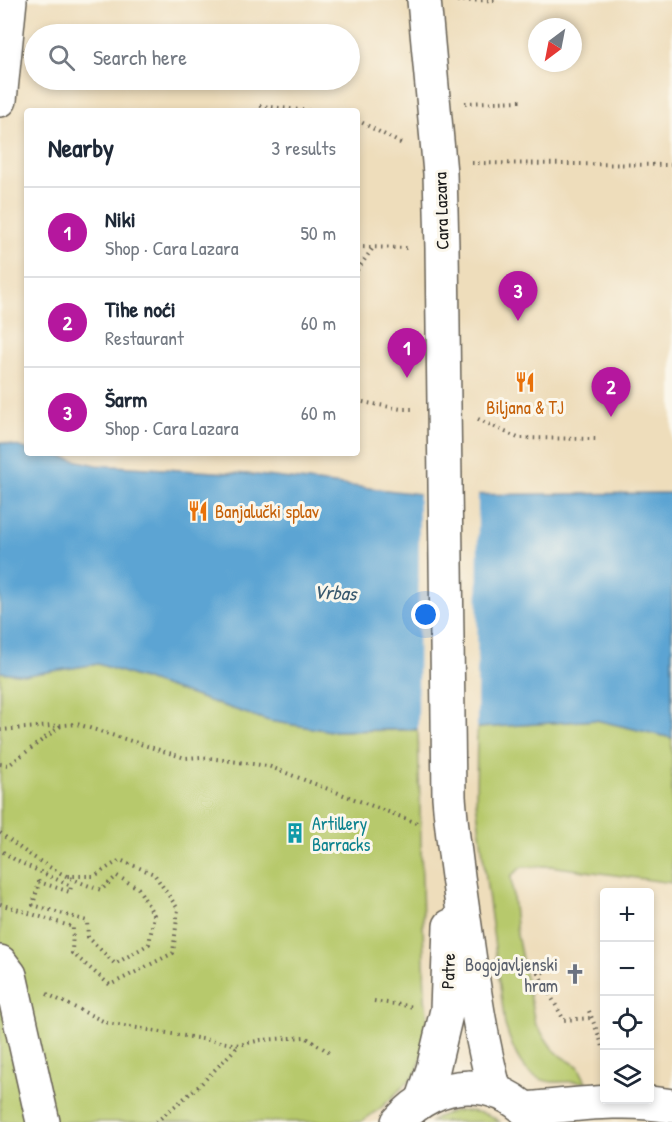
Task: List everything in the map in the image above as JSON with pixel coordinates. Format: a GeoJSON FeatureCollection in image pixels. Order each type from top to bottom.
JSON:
{"type":"FeatureCollection","features":[{"type":"Feature","properties":{"kind":"street"},"geometry":{"type":"LineString","coordinates":[[0,100],[10,0]]}},
{"type":"Feature","properties":{"kind":"street","name":"Cara Lazara"},"geometry":{"type":"LineString","coordinates":[[436,1],[440,173],[459,419],[449,797]]}},
{"type":"Feature","properties":{"kind":"street","name":"Patre"},"geometry":{"type":"LineString","coordinates":[[423,1098],[433,1069],[447,1010],[439,833],[449,797]]}},
{"type":"Feature","properties":{"kind":"street","name":"Patre"},"geometry":{"type":"LineString","coordinates":[[439,833],[495,1091]]}},
{"type":"Feature","properties":{"kind":"street"},"geometry":{"type":"LineString","coordinates":[[5,968],[43,1122]]}},
{"type":"Feature","properties":{"kind":"street","name":"Patre"},"geometry":{"type":"LineString","coordinates":[[398,1122],[423,1098],[454,1087],[477,1087],[495,1091],[511,1099],[531,1115]]}},
{"type":"Feature","properties":{"kind":"street"},"geometry":{"type":"LineString","coordinates":[[531,1115],[623,1102],[651,1102],[672,1106]]}},
{"type":"Feature","properties":{"kind":"path"},"geometry":{"type":"LineString","coordinates":[[436,1],[495,0]]}},
{"type":"Feature","properties":{"kind":"path"},"geometry":{"type":"LineString","coordinates":[[456,103],[521,101]]}},
{"type":"Feature","properties":{"kind":"path"},"geometry":{"type":"LineString","coordinates":[[260,106],[280,108]]}},
{"type":"Feature","properties":{"kind":"path"},"geometry":{"type":"LineString","coordinates":[[360,122],[402,145]]}},
{"type":"Feature","properties":{"kind":"path"},"geometry":{"type":"LineString","coordinates":[[472,163],[672,165]]}},
{"type":"Feature","properties":{"kind":"path"},"geometry":{"type":"LineString","coordinates":[[360,247],[419,248]]}},
{"type":"Feature","properties":{"kind":"path"},"geometry":{"type":"LineString","coordinates":[[360,266],[374,248]]}},
{"type":"Feature","properties":{"kind":"path"},"geometry":{"type":"LineString","coordinates":[[360,402],[401,409]]}},
{"type":"Feature","properties":{"kind":"path"},"geometry":{"type":"LineString","coordinates":[[459,419],[518,438],[596,439]]}},
{"type":"Feature","properties":{"kind":"path"},"geometry":{"type":"LineString","coordinates":[[0,765],[9,765],[62,724]]}},
{"type":"Feature","properties":{"kind":"path"},"geometry":{"type":"LineString","coordinates":[[0,730],[77,724],[185,758],[268,765],[439,833]]}},
{"type":"Feature","properties":{"kind":"path"},"geometry":{"type":"LineString","coordinates":[[0,833],[24,852],[66,876],[101,890],[117,876],[138,888],[154,915],[149,944],[115,964],[88,937],[87,921],[33,905],[39,882],[70,892],[71,886],[17,861],[0,850]]}},
{"type":"Feature","properties":{"kind":"path"},"geometry":{"type":"LineString","coordinates":[[0,904],[73,927],[72,953],[110,985],[173,953],[178,909],[154,874],[120,860],[94,876],[66,876]]}},
{"type":"Feature","properties":{"kind":"path"},"geometry":{"type":"LineString","coordinates":[[5,968],[107,1023],[239,1045],[261,1040],[305,1037],[332,1054]]}},
{"type":"Feature","properties":{"kind":"path"},"geometry":{"type":"LineString","coordinates":[[544,972],[538,973],[564,1020],[591,1018]]}},
{"type":"Feature","properties":{"kind":"path"},"geometry":{"type":"LineString","coordinates":[[374,1001],[417,1007]]}},
{"type":"Feature","properties":{"kind":"path"},"geometry":{"type":"LineString","coordinates":[[589,1011],[600,1039]]}},
{"type":"Feature","properties":{"kind":"path"},"geometry":{"type":"LineString","coordinates":[[156,1122],[200,1085],[239,1045]]}},
{"type":"Feature","properties":{"kind":"green space"},"geometry":{"type":"Polygon","coordinates":[[[98,664],[269,721],[331,731],[418,730],[425,999],[430,1032],[416,1074],[382,1107],[361,1122],[0,1122],[0,672],[27,675],[98,664]]]}},
{"type":"Feature","properties":{"kind":"green space"},"geometry":{"type":"Polygon","coordinates":[[[596,720],[672,738],[672,883],[550,866],[522,867],[511,876],[517,935],[535,1023],[552,1048],[578,1066],[586,1082],[553,1082],[542,1080],[520,1062],[505,1025],[476,801],[477,728],[596,720]]]}},
{"type":"Feature","properties":{"kind":"green space"},"geometry":{"type":"Polygon","coordinates":[[[455,1111],[485,1114],[500,1122],[431,1122],[437,1117],[455,1111]]]}},
{"type":"Feature","properties":{"kind":"water","name":"Vrbas"},"geometry":{"type":"Polygon","coordinates":[[[0,442],[24,448],[24,456],[57,456],[97,465],[248,474],[429,495],[672,493],[672,738],[596,720],[477,728],[331,731],[269,721],[98,664],[27,675],[0,672],[0,442]]]}},
{"type":"Feature","properties":{"kind":"pier"},"geometry":{"type":"Polygon","coordinates":[[[419,491],[478,492],[477,731],[418,733],[419,491]]]}},
{"type":"Feature","properties":{"kind":"place","name":"Šarm"},"geometry":{"type":"Point","coordinates":[518,321]}},
{"type":"Feature","properties":{"kind":"place","name":"Niki"},"geometry":{"type":"Point","coordinates":[407,378]}},
{"type":"Feature","properties":{"kind":"place","name":"Biljana & TJ"},"geometry":{"type":"Point","coordinates":[525,382]}},
{"type":"Feature","properties":{"kind":"place","name":"Tihe noći"},"geometry":{"type":"Point","coordinates":[611,417]}},
{"type":"Feature","properties":{"kind":"place","name":"Banjalučki splav"},"geometry":{"type":"Point","coordinates":[198,511]}},
{"type":"Feature","properties":{"kind":"place","name":"Artillery Barracks"},"geometry":{"type":"Point","coordinates":[295,833]}},
{"type":"Feature","properties":{"kind":"place","name":"Bogojavljenski hram"},"geometry":{"type":"Point","coordinates":[575,974]}}]}
